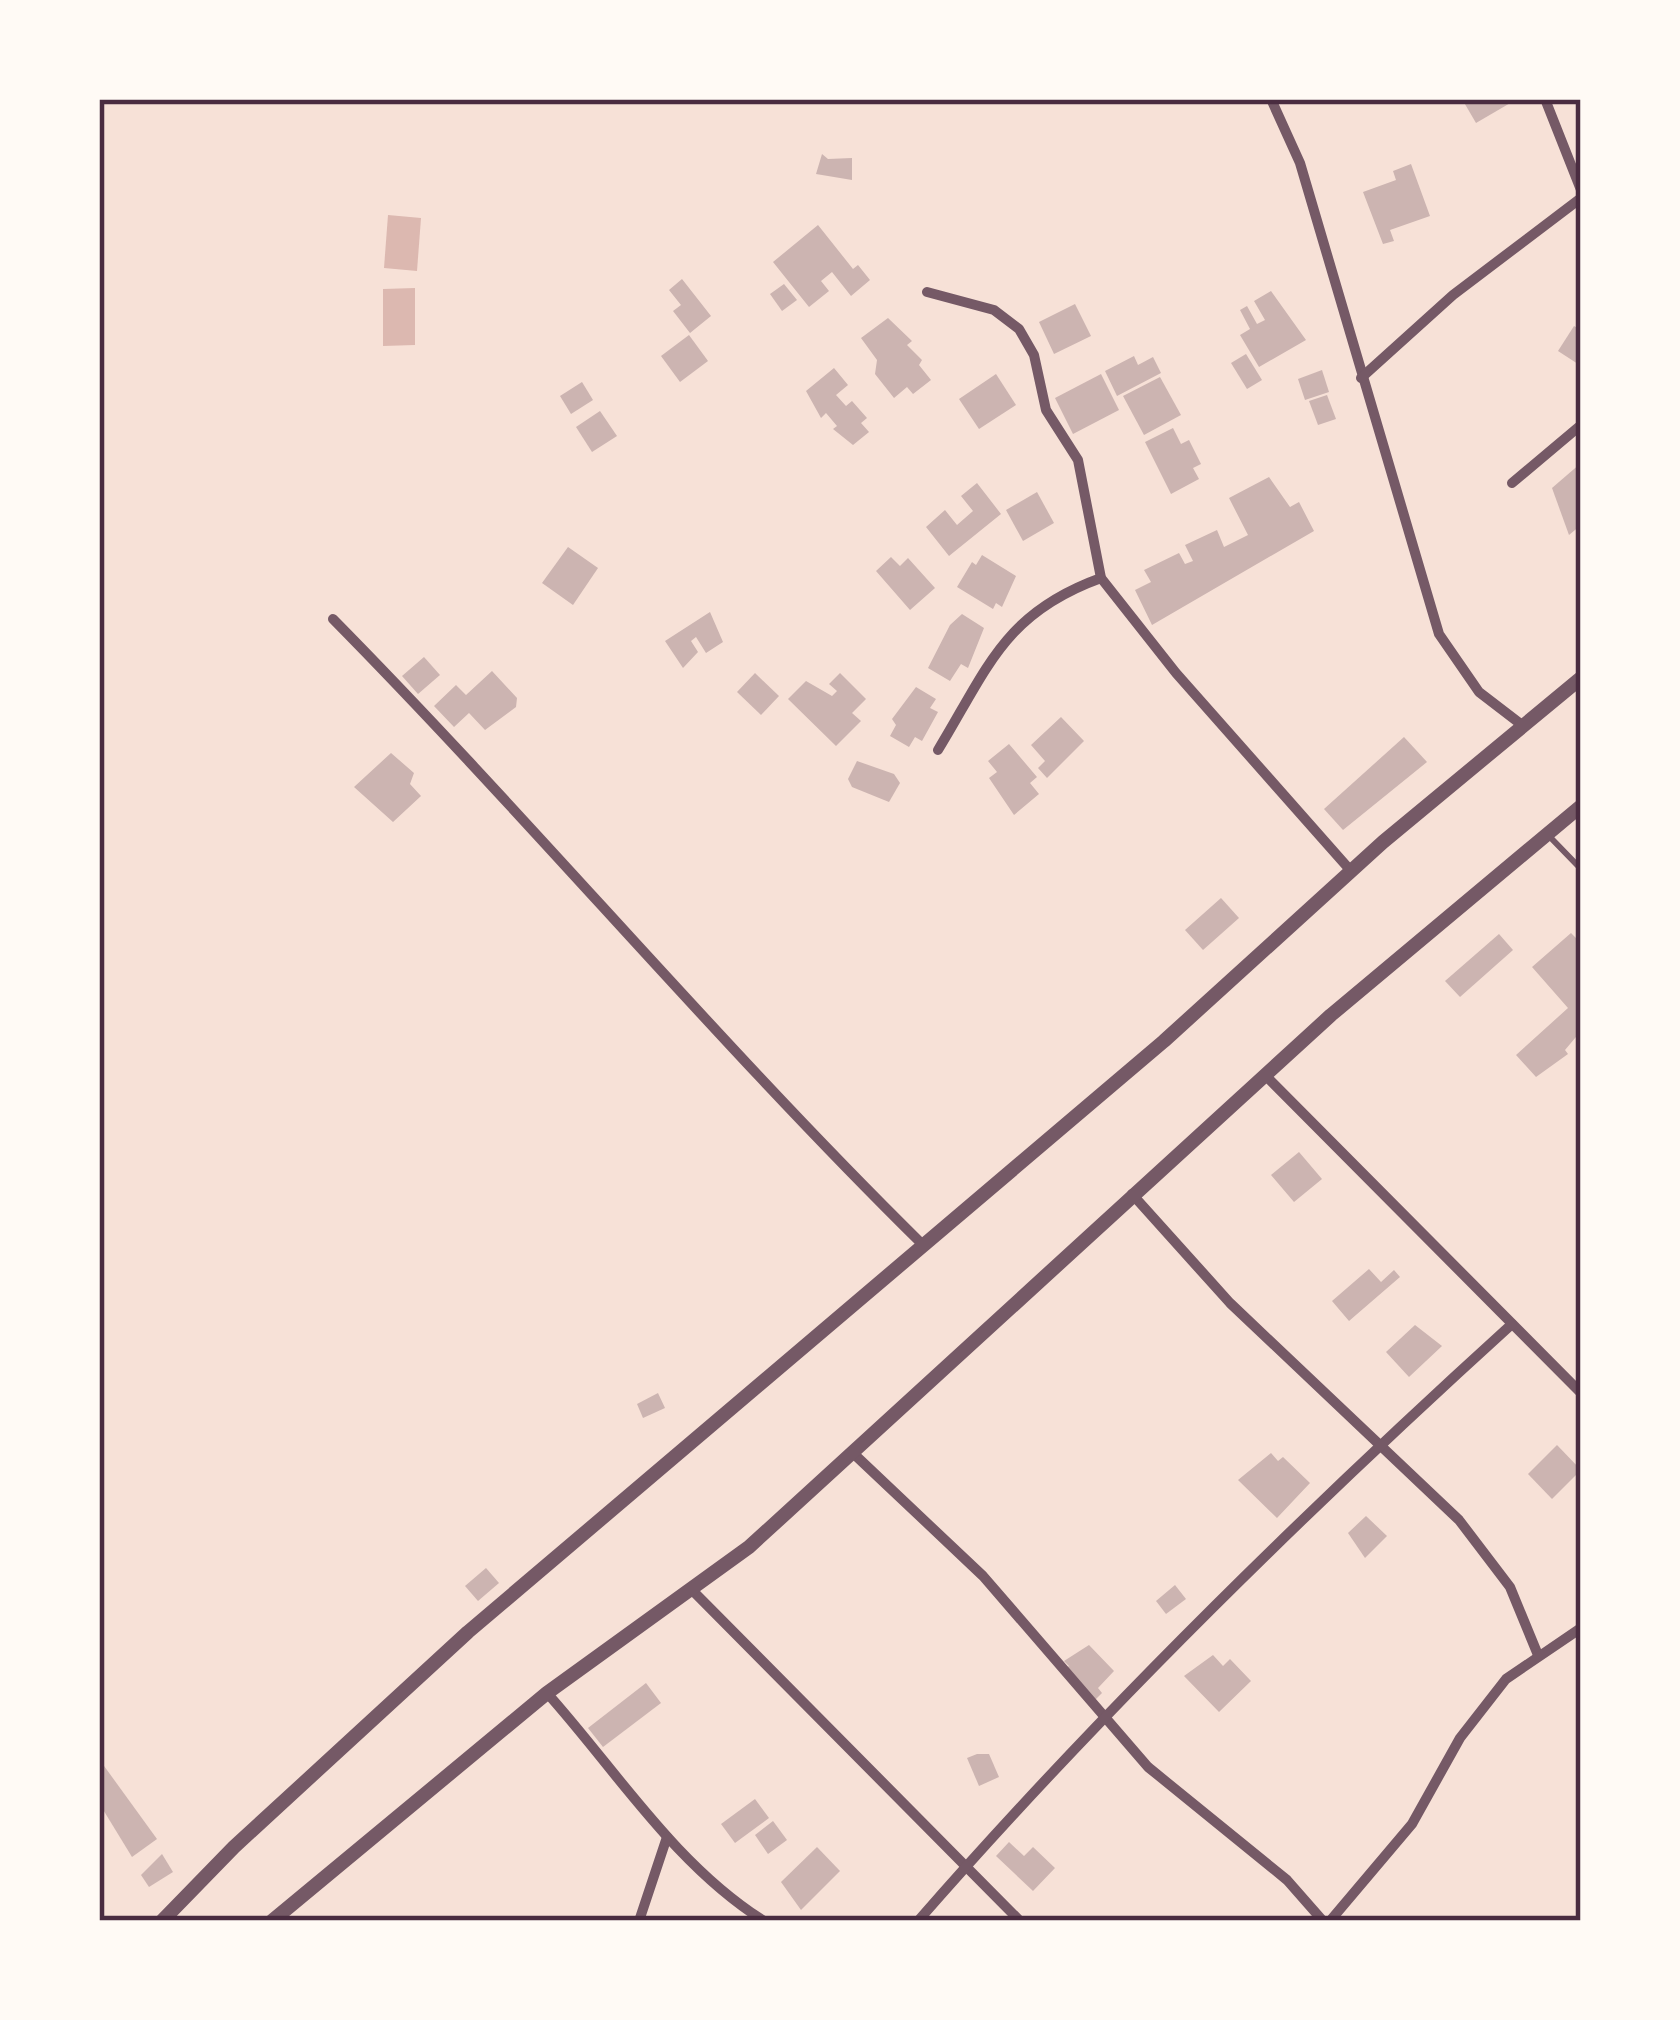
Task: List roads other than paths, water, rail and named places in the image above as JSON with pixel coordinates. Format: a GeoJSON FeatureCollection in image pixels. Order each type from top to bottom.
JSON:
{"type":"FeatureCollection","features":[{"type":"Feature","properties":{"kind":"street"},"geometry":{"type":"LineString","coordinates":[[1271,99],[1300,163],[1439,634],[1479,692],[1522,725]]}},
{"type":"Feature","properties":{"kind":"street"},"geometry":{"type":"LineString","coordinates":[[1361,378],[1453,295],[1581,194],[1546,99]]}},
{"type":"Feature","properties":{"kind":"street"},"geometry":{"type":"LineString","coordinates":[[927,292],[994,310],[1019,329],[1034,355],[1046,410],[1078,460],[1101,578],[1176,673],[1351,871]]}},
{"type":"Feature","properties":{"kind":"street"},"geometry":{"type":"LineString","coordinates":[[1512,483],[1581,425]]}},
{"type":"Feature","properties":{"kind":"street"},"geometry":{"type":"LineString","coordinates":[[938,750],[1011,631],[1040,605],[1101,578]]}},
{"type":"Feature","properties":{"kind":"street"},"geometry":{"type":"LineString","coordinates":[[333,619],[494,782],[772,1096],[921,1243]]}},
{"type":"Feature","properties":{"kind":"street"},"geometry":{"type":"LineString","coordinates":[[162,1921],[234,1846],[468,1632],[1164,1041],[1351,871],[1581,678]]}},
{"type":"Feature","properties":{"kind":"street"},"geometry":{"type":"LineString","coordinates":[[272,1921],[547,1694],[749,1546],[855,1455],[1265,1075],[1581,806]]}},
{"type":"Feature","properties":{"kind":"street"},"geometry":{"type":"LineString","coordinates":[[1265,1075],[1581,1394]]}},
{"type":"Feature","properties":{"kind":"street"},"geometry":{"type":"LineString","coordinates":[[1132,1194],[1230,1303],[1487,1554],[1510,1587],[1538,1655]]}},
{"type":"Feature","properties":{"kind":"street"},"geometry":{"type":"LineString","coordinates":[[918,1921],[1105,1720],[1379,1445],[1512,1324]]}},
{"type":"Feature","properties":{"kind":"street"},"geometry":{"type":"LineString","coordinates":[[855,1455],[982,1576],[1148,1767],[1287,1880],[1327,1921],[1412,1824],[1460,1738],[1506,1679],[1581,1628]]}},
{"type":"Feature","properties":{"kind":"street"},"geometry":{"type":"LineString","coordinates":[[691,1589],[1020,1921]]}},
{"type":"Feature","properties":{"kind":"street"},"geometry":{"type":"LineString","coordinates":[[547,1694],[667,1837],[704,1875],[764,1921]]}},
{"type":"Feature","properties":{"kind":"street"},"geometry":{"type":"LineString","coordinates":[[639,1921],[667,1837]]}},
{"type":"Feature","properties":{"kind":"lane"},"geometry":{"type":"LineString","coordinates":[[1547,834],[1581,868]]}}]}
